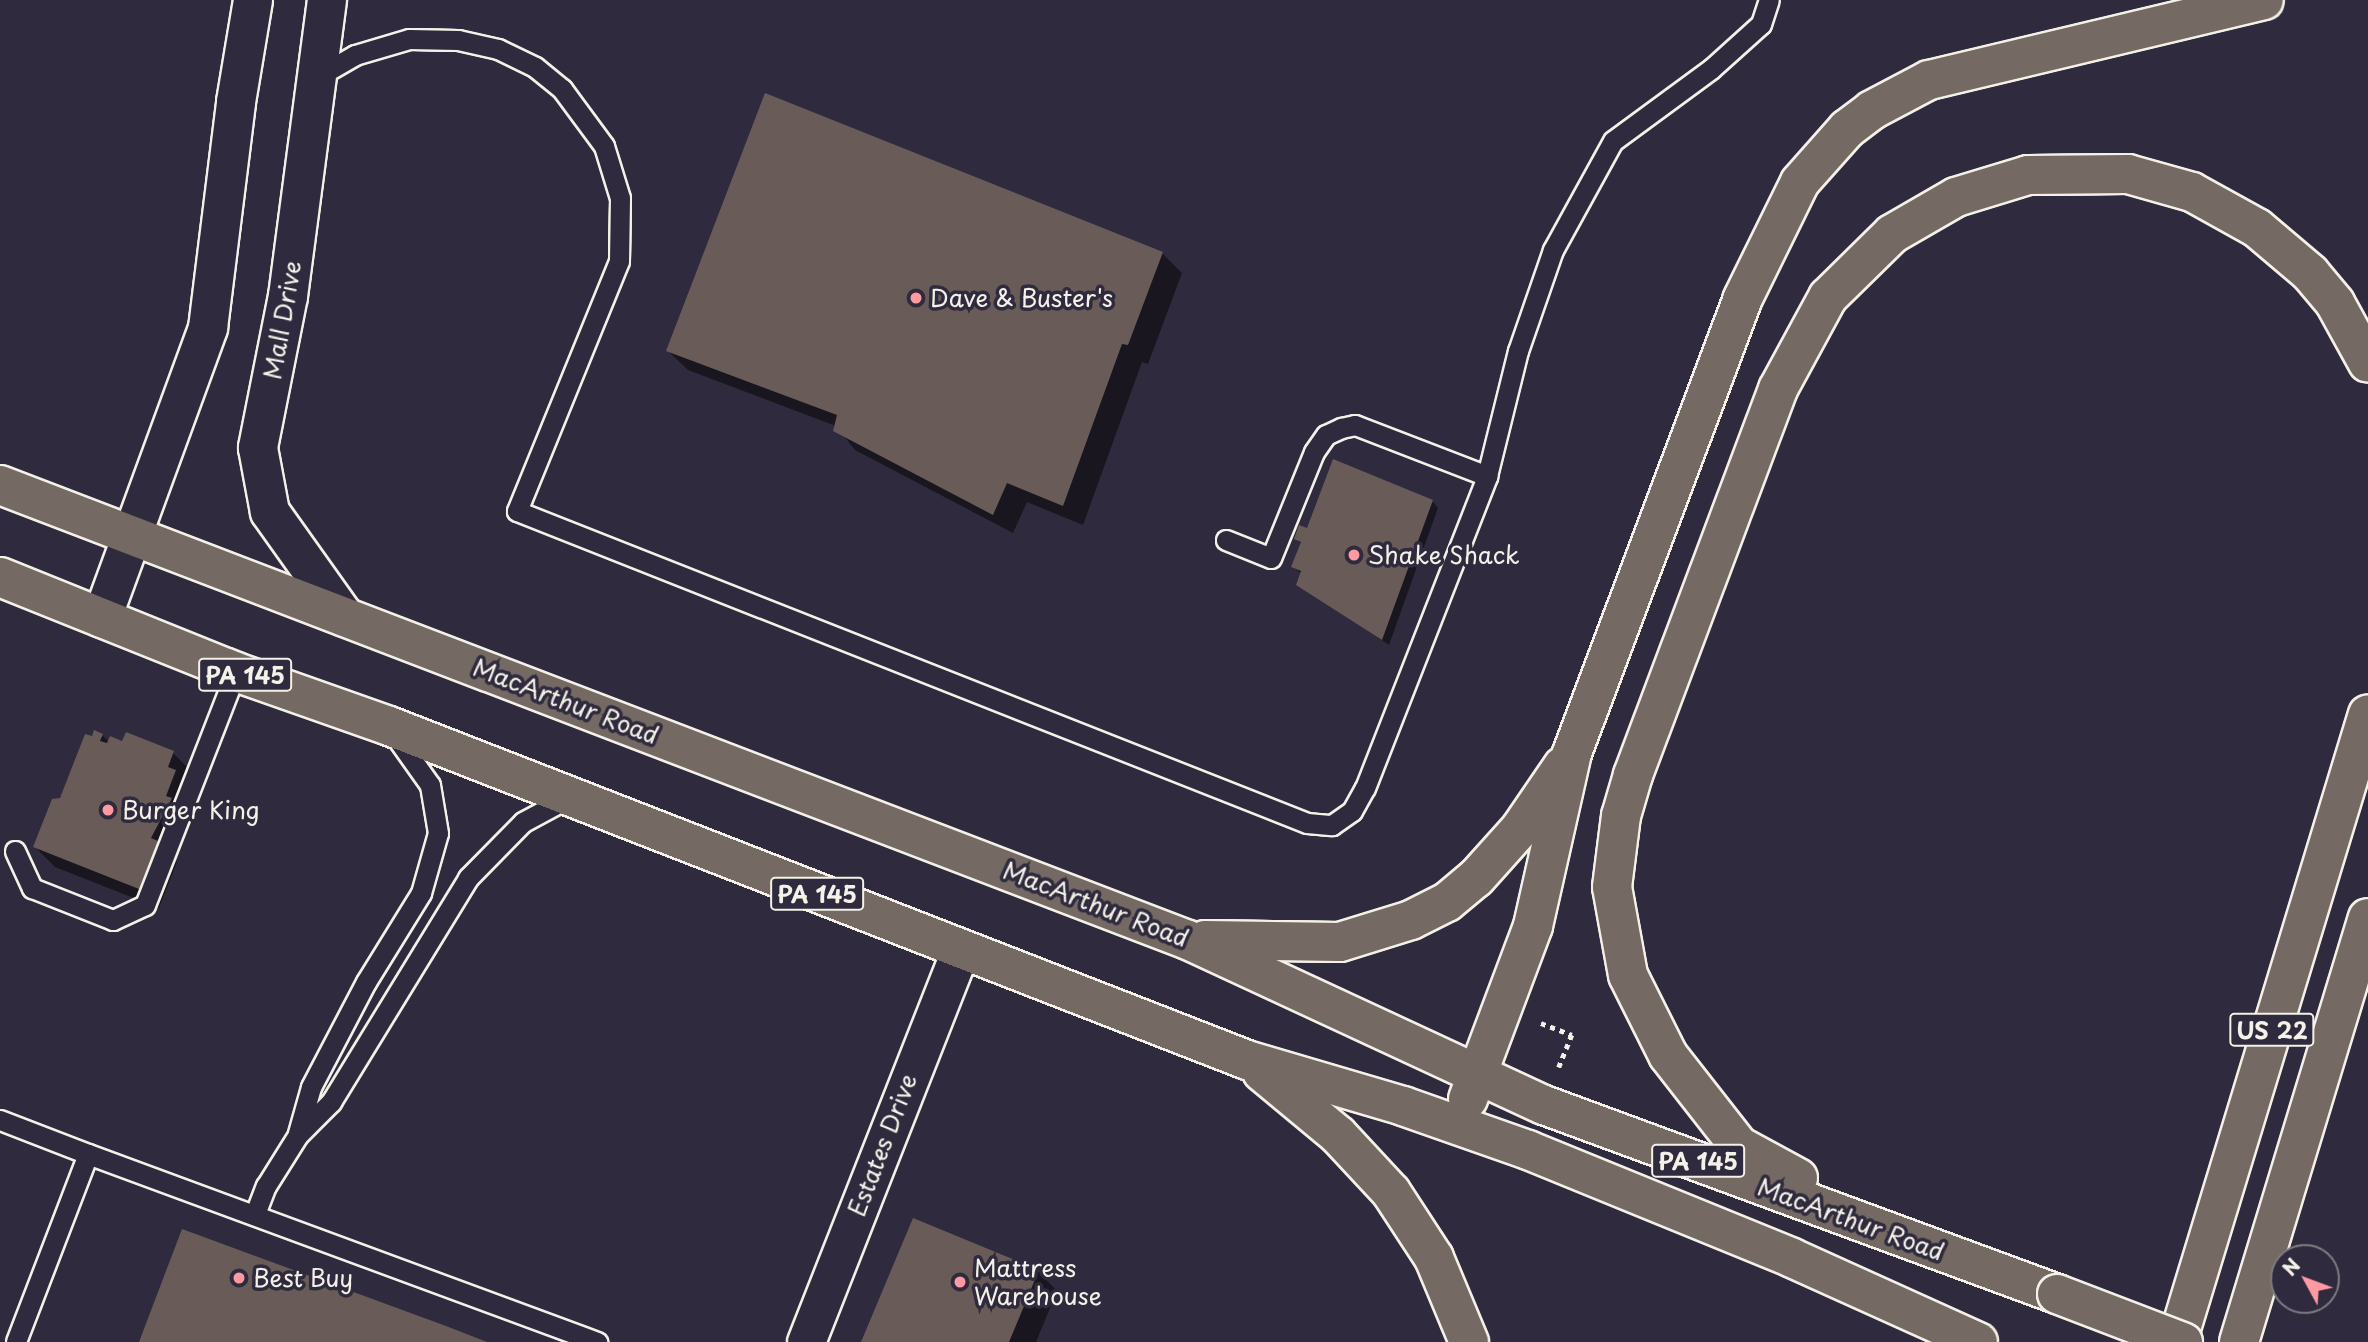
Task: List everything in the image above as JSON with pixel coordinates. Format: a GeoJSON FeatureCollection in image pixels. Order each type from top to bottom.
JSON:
{"type":"FeatureCollection","features":[{"type":"Feature","properties":{"kind":"highway"},"geometry":{"type":"LineString","coordinates":[[1458,1127],[1533,926],[1572,752],[1742,300],[1780,215],[1823,153],[1872,110],[1929,80],[2264,0]]}},
{"type":"Feature","properties":{"kind":"highway"},"geometry":{"type":"LineString","coordinates":[[1919,1244],[1739,1146],[1689,1086],[1651,1027],[1628,975],[1615,917],[1615,851],[1633,775],[1794,354],[1846,276],[1922,214],[1956,197],[2028,175],[2095,171],[2128,174],[2192,192],[2257,228],[2310,273],[2335,303],[2368,363]]}},
{"type":"Feature","properties":{"kind":"highway","name":"MacArthur Road"},"geometry":{"type":"LineString","coordinates":[[0,485],[1188,940],[1477,1076],[2183,1342]]}},
{"type":"Feature","properties":{"kind":"highway","name":"PA 145"},"geometry":{"type":"LineString","coordinates":[[0,576],[236,672],[389,726],[568,798],[1247,1059],[1528,1150],[1792,1258],[1978,1342]]}},
{"type":"Feature","properties":{"kind":"highway","name":"US 22"},"geometry":{"type":"LineString","coordinates":[[2177,1342],[2368,713]]}},
{"type":"Feature","properties":{"kind":"highway"},"geometry":{"type":"LineString","coordinates":[[1188,940],[1340,942],[1411,920],[1447,902],[1476,878],[1520,829],[1572,752]]}},
{"type":"Feature","properties":{"kind":"highway","name":"US 22"},"geometry":{"type":"LineString","coordinates":[[2239,1342],[2368,918]]}},
{"type":"Feature","properties":{"kind":"highway"},"geometry":{"type":"LineString","coordinates":[[1247,1059],[1338,1135],[1391,1192],[1434,1258],[1469,1342]]}},
{"type":"Feature","properties":{"kind":"street"},"geometry":{"type":"LineString","coordinates":[[102,618],[208,328],[236,102],[253,0]]}},
{"type":"Feature","properties":{"kind":"street","name":"Mall Drive"},"geometry":{"type":"LineString","coordinates":[[327,0],[288,296],[258,448],[270,512],[344,616]]}},
{"type":"Feature","properties":{"kind":"street","name":"Estates Drive"},"geometry":{"type":"LineString","coordinates":[[806,1342],[961,949]]}},
{"type":"Feature","properties":{"kind":"lane"},"geometry":{"type":"LineString","coordinates":[[317,77],[355,55],[409,39],[458,40],[498,49],[535,67],[587,118],[604,146],[620,198],[618,261],[517,511],[1307,823],[1332,825],[1352,811],[1366,789],[1487,476],[1518,351],[1553,250],[1613,141],[1712,69],[1761,24],[1769,0]]}},
{"type":"Feature","properties":{"kind":"lane"},"geometry":{"type":"LineString","coordinates":[[1226,540],[1272,558],[1314,452],[1325,435],[1340,428],[1355,425],[1487,476]]}},
{"type":"Feature","properties":{"kind":"lane"},"geometry":{"type":"LineString","coordinates":[[15,851],[32,888],[113,920],[145,905],[236,672]]}},
{"type":"Feature","properties":{"kind":"lane"},"geometry":{"type":"LineString","coordinates":[[298,1135],[317,1075],[421,893],[438,833],[430,785],[389,726]]}},
{"type":"Feature","properties":{"kind":"lane"},"geometry":{"type":"LineString","coordinates":[[256,1214],[266,1186],[298,1135],[331,1102],[486,855],[523,822],[568,798]]}},
{"type":"Feature","properties":{"kind":"lane"},"geometry":{"type":"LineString","coordinates":[[0,1120],[597,1342]]}},
{"type":"Feature","properties":{"kind":"lane"},"geometry":{"type":"LineString","coordinates":[[16,1342],[88,1154]]}},
{"type":"Feature","properties":{"kind":"path"},"geometry":{"type":"LineString","coordinates":[[1531,1019],[1572,1035],[1558,1069]]}},
{"type":"Feature","properties":{"kind":"building","name":"Dave & Buster's"},"geometry":{"type":"Polygon","coordinates":[[[765,93],[1163,252],[1128,345],[1122,344],[1063,506],[1007,483],[993,515],[833,431],[837,415],[666,351],[765,93]]]}},
{"type":"Feature","properties":{"kind":"building","name":"Shake Shack"},"geometry":{"type":"Polygon","coordinates":[[[1333,459],[1433,500],[1382,640],[1296,585],[1301,571],[1291,567],[1301,542],[1294,539],[1299,525],[1307,528],[1333,459]]]}},
{"type":"Feature","properties":{"kind":"building","name":"Burger King"},"geometry":{"type":"Polygon","coordinates":[[[94,730],[103,734],[100,741],[107,743],[110,736],[122,741],[126,732],[174,751],[168,767],[176,770],[166,796],[172,798],[151,838],[158,841],[139,889],[33,847],[52,799],[60,798],[85,734],[92,736],[94,730]]]}},
{"type":"Feature","properties":{"kind":"building","name":"Mattress Warehouse"},"geometry":{"type":"Polygon","coordinates":[[[913,1218],[1039,1270],[1009,1342],[861,1342],[913,1218]]]}},
{"type":"Feature","properties":{"kind":"building","name":"Best Buy"},"geometry":{"type":"Polygon","coordinates":[[[182,1229],[446,1326],[487,1342],[139,1342],[182,1229]]]}},
{"type":"Feature","properties":{"kind":"place","name":"Dave & Buster's"},"geometry":{"type":"Point","coordinates":[916,298]}},
{"type":"Feature","properties":{"kind":"place","name":"Shake Shack"},"geometry":{"type":"Point","coordinates":[1354,555]}},
{"type":"Feature","properties":{"kind":"place","name":"Burger King"},"geometry":{"type":"Point","coordinates":[108,810]}},
{"type":"Feature","properties":{"kind":"place","name":"Best Buy"},"geometry":{"type":"Point","coordinates":[239,1278]}},
{"type":"Feature","properties":{"kind":"place","name":"Mattress Warehouse"},"geometry":{"type":"Point","coordinates":[960,1282]}}]}
